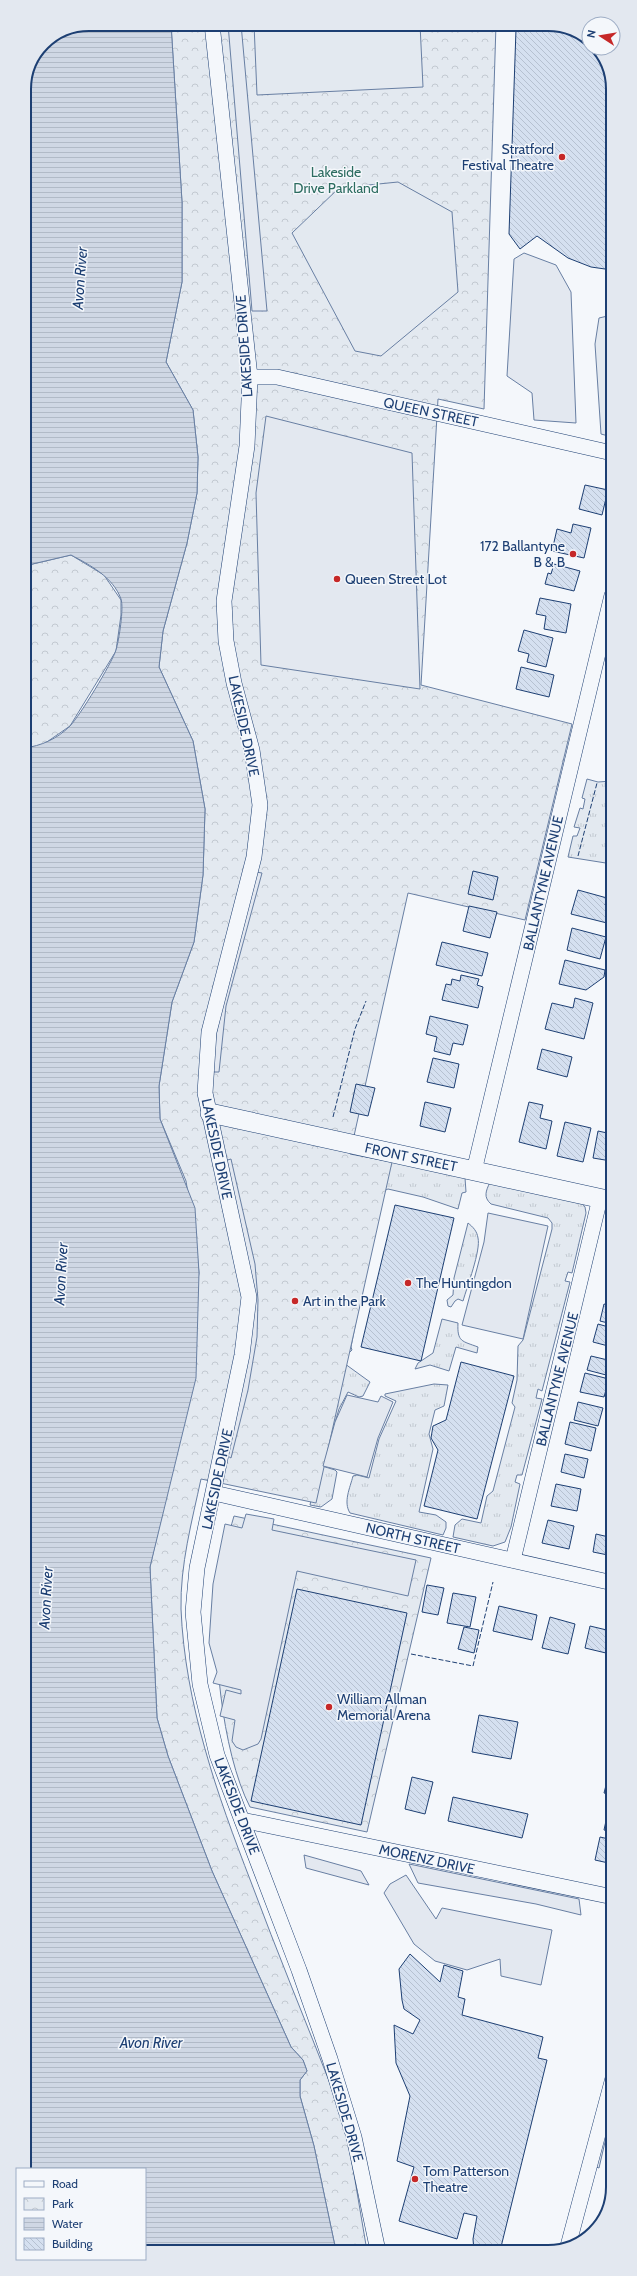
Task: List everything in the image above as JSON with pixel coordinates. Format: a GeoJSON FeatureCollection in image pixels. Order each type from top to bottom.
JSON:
{"type":"FeatureCollection","features":[{"type":"Feature","properties":{"kind":"street","name":"LAKESIDE DRIVE"},"geometry":{"type":"LineString","coordinates":[[213,31],[250,377],[247,446],[224,601],[226,641],[234,683],[252,750],[260,806],[254,857],[209,1032],[205,1086],[249,1296],[242,1355],[197,1568],[193,1612],[200,1684],[217,1755],[300,1970],[332,2066],[354,2137],[377,2245]]}},
{"type":"Feature","properties":{"kind":"street","name":"QUEEN STREET"},"geometry":{"type":"LineString","coordinates":[[250,377],[277,377],[606,452]]}},
{"type":"Feature","properties":{"kind":"street","name":"BALLANTYNE AVENUE"},"geometry":{"type":"LineString","coordinates":[[474,1171],[606,620]]}},
{"type":"Feature","properties":{"kind":"street","name":"FRONT STREET"},"geometry":{"type":"LineString","coordinates":[[210,1113],[606,1199]]}},
{"type":"Feature","properties":{"kind":"street","name":"BALLANTYNE AVENUE"},"geometry":{"type":"LineString","coordinates":[[513,1560],[606,1199]]}},
{"type":"Feature","properties":{"kind":"street","name":"NORTH STREET"},"geometry":{"type":"LineString","coordinates":[[214,1493],[606,1580]]}},
{"type":"Feature","properties":{"kind":"street","name":"MORENZ DRIVE"},"geometry":{"type":"LineString","coordinates":[[242,1820],[606,1896]]}},
{"type":"Feature","properties":{"kind":"street"},"geometry":{"type":"LineString","coordinates":[[569,2241],[606,2104]]}},
{"type":"Feature","properties":{"kind":"green space","name":"Lakeside Drive Parkland"},"geometry":{"type":"Polygon","coordinates":[[[171,31],[496,31],[484,409],[438,399],[421,685],[572,724],[525,920],[408,893],[350,1154],[392,1162],[316,1503],[201,1479],[190,1527],[182,1576],[181,1593],[184,1644],[189,1679],[205,1748],[238,1849],[333,2091],[347,2133],[366,2245],[335,2245],[314,2146],[300,2096],[300,2080],[307,2071],[303,2060],[291,2047],[212,1871],[168,1756],[157,1718],[150,1567],[164,1505],[199,1273],[196,1243],[186,1181],[160,1119],[159,1086],[172,1002],[194,942],[203,875],[205,809],[193,741],[159,667],[163,631],[187,543],[197,493],[198,457],[193,410],[166,362],[182,282],[182,202],[171,31]]]}},
{"type":"Feature","properties":{"kind":"green space"},"geometry":{"type":"Polygon","coordinates":[[[254,31],[420,31],[423,87],[257,95],[254,31]]]}},
{"type":"Feature","properties":{"kind":"green space"},"geometry":{"type":"Polygon","coordinates":[[[398,182],[452,212],[458,292],[381,356],[355,351],[292,233],[339,188],[398,182]]]}},
{"type":"Feature","properties":{"kind":"green space"},"geometry":{"type":"Polygon","coordinates":[[[606,316],[606,435],[601,434],[595,344],[599,318],[606,316]]]}},
{"type":"Feature","properties":{"kind":"green space"},"geometry":{"type":"Polygon","coordinates":[[[71,555],[104,575],[121,600],[121,615],[116,651],[70,726],[41,746],[31,747],[31,564],[71,555]]]}},
{"type":"Feature","properties":{"kind":"green space"},"geometry":{"type":"Polygon","coordinates":[[[587,779],[598,782],[606,781],[606,863],[568,857],[573,836],[577,836],[580,828],[574,827],[580,808],[583,809],[585,799],[582,798],[587,779]]]}},
{"type":"Feature","properties":{"kind":"green space"},"geometry":{"type":"Polygon","coordinates":[[[382,1159],[465,1178],[466,1192],[462,1193],[458,1209],[423,1197],[388,1189],[381,1192],[351,1347],[352,1350],[341,1361],[370,1382],[363,1396],[359,1397],[348,1392],[339,1409],[322,1466],[337,1472],[332,1499],[321,1507],[310,1505],[382,1159]]]}},
{"type":"Feature","properties":{"kind":"green space"},"geometry":{"type":"Polygon","coordinates":[[[490,1182],[581,1202],[585,1207],[586,1213],[572,1273],[568,1272],[565,1281],[570,1282],[542,1391],[538,1389],[536,1398],[542,1399],[522,1475],[517,1475],[515,1482],[520,1484],[511,1527],[505,1542],[493,1546],[453,1537],[455,1525],[462,1519],[481,1523],[487,1496],[493,1491],[515,1407],[512,1403],[517,1380],[518,1346],[523,1340],[552,1229],[552,1223],[548,1218],[491,1204],[486,1196],[486,1191],[490,1182]]]}},
{"type":"Feature","properties":{"kind":"green space"},"geometry":{"type":"Polygon","coordinates":[[[468,1223],[474,1229],[477,1236],[477,1251],[463,1301],[458,1299],[451,1307],[448,1306],[447,1300],[453,1295],[454,1278],[468,1223]]]}},
{"type":"Feature","properties":{"kind":"green space"},"geometry":{"type":"Polygon","coordinates":[[[442,1319],[458,1323],[458,1334],[464,1342],[478,1347],[477,1353],[456,1347],[449,1371],[430,1365],[415,1369],[418,1363],[433,1353],[442,1319]]]}},
{"type":"Feature","properties":{"kind":"green space"},"geometry":{"type":"Polygon","coordinates":[[[434,1384],[448,1385],[444,1406],[435,1410],[429,1434],[433,1449],[419,1512],[436,1515],[446,1522],[446,1528],[443,1535],[350,1513],[347,1500],[353,1476],[357,1475],[369,1478],[379,1439],[396,1401],[385,1396],[385,1394],[434,1384]]]}},
{"type":"Feature","properties":{"kind":"green space"},"geometry":{"type":"Polygon","coordinates":[[[234,1516],[431,1558],[367,1832],[250,1807],[240,1784],[225,1726],[216,1632],[218,1569],[234,1516]]]}},
{"type":"Feature","properties":{"kind":"shaded area"},"geometry":{"type":"Polygon","coordinates":[[[229,31],[242,31],[267,311],[252,311],[229,31]]]}},
{"type":"Feature","properties":{"kind":"shaded area"},"geometry":{"type":"Polygon","coordinates":[[[524,253],[556,265],[571,292],[576,423],[534,420],[532,393],[507,376],[514,259],[524,253]]]}},
{"type":"Feature","properties":{"kind":"shaded area","name":"Queen Street Lot"},"geometry":{"type":"Polygon","coordinates":[[[266,416],[412,453],[420,689],[261,665],[256,493],[266,416]]]}},
{"type":"Feature","properties":{"kind":"shaded area"},"geometry":{"type":"Polygon","coordinates":[[[256,872],[262,873],[226,1006],[219,1072],[211,1072],[217,1029],[256,872]]]}},
{"type":"Feature","properties":{"kind":"shaded area"},"geometry":{"type":"Polygon","coordinates":[[[231,1159],[255,1264],[258,1300],[257,1337],[248,1390],[231,1458],[226,1455],[251,1336],[224,1161],[231,1159]]]}},
{"type":"Feature","properties":{"kind":"shaded area"},"geometry":{"type":"Polygon","coordinates":[[[488,1213],[548,1226],[523,1339],[462,1325],[484,1242],[488,1213]]]}},
{"type":"Feature","properties":{"kind":"shaded area"},"geometry":{"type":"Polygon","coordinates":[[[347,1395],[378,1402],[381,1396],[393,1402],[378,1438],[367,1477],[323,1466],[335,1422],[347,1395]]]}},
{"type":"Feature","properties":{"kind":"shaded area"},"geometry":{"type":"Polygon","coordinates":[[[246,1514],[274,1519],[272,1530],[416,1560],[408,1596],[297,1571],[261,1739],[258,1744],[243,1750],[236,1747],[232,1741],[235,1720],[220,1716],[226,1690],[241,1694],[241,1690],[213,1683],[217,1672],[209,1643],[213,1584],[225,1524],[242,1528],[246,1514]]]}},
{"type":"Feature","properties":{"kind":"shaded area"},"geometry":{"type":"Polygon","coordinates":[[[304,1855],[361,1871],[369,1885],[306,1868],[304,1855]]]}},
{"type":"Feature","properties":{"kind":"shaded area"},"geometry":{"type":"Polygon","coordinates":[[[409,1864],[579,1899],[581,1915],[536,1904],[418,1883],[409,1864]]]}},
{"type":"Feature","properties":{"kind":"shaded area"},"geometry":{"type":"Polygon","coordinates":[[[406,1875],[436,1919],[442,1908],[552,1930],[541,1985],[501,1976],[500,1959],[467,1970],[435,1961],[414,1944],[384,1893],[390,1884],[406,1875]]]}},
{"type":"Feature","properties":{"kind":"shaded area"},"geometry":{"type":"Polygon","coordinates":[[[606,2115],[606,2138],[599,2168],[593,2166],[606,2115]]]}},
{"type":"Feature","properties":{"kind":"water","name":"Avon River"},"geometry":{"type":"Polygon","coordinates":[[[88,31],[171,31],[182,202],[182,282],[166,362],[193,410],[198,457],[197,493],[187,543],[163,631],[159,667],[193,741],[205,809],[203,875],[194,942],[172,1002],[159,1086],[160,1119],[195,1208],[199,1273],[196,1378],[150,1567],[157,1718],[168,1756],[212,1871],[291,2047],[303,2060],[307,2071],[300,2080],[300,2096],[314,2146],[335,2245],[146,2245],[146,2168],[31,2168],[31,747],[43,744],[54,738],[65,731],[74,721],[113,657],[120,632],[122,616],[121,599],[107,578],[100,572],[71,555],[31,564],[32,77],[35,66],[48,48],[66,35],[88,31]]]}},
{"type":"Feature","properties":{"kind":"building","name":"Stratford Festival Theatre"},"geometry":{"type":"Polygon","coordinates":[[[516,31],[560,32],[571,35],[581,42],[581,56],[596,56],[602,66],[605,77],[606,269],[591,267],[568,258],[537,236],[520,249],[509,234],[516,31]]]}},
{"type":"Feature","properties":{"kind":"building"},"geometry":{"type":"Polygon","coordinates":[[[585,485],[606,490],[606,498],[602,515],[579,509],[585,485]]]}},
{"type":"Feature","properties":{"kind":"building"},"geometry":{"type":"Polygon","coordinates":[[[573,524],[591,528],[584,558],[552,551],[557,529],[571,533],[573,524]]]}},
{"type":"Feature","properties":{"kind":"building"},"geometry":{"type":"Polygon","coordinates":[[[554,564],[580,571],[574,591],[545,584],[548,573],[551,574],[554,564]]]}},
{"type":"Feature","properties":{"kind":"building"},"geometry":{"type":"Polygon","coordinates":[[[540,598],[571,604],[566,633],[544,629],[546,616],[536,614],[540,598]]]}},
{"type":"Feature","properties":{"kind":"building"},"geometry":{"type":"Polygon","coordinates":[[[524,630],[553,638],[546,667],[527,662],[529,654],[518,651],[524,630]]]}},
{"type":"Feature","properties":{"kind":"building"},"geometry":{"type":"Polygon","coordinates":[[[521,667],[554,675],[549,697],[516,689],[521,667]]]}},
{"type":"Feature","properties":{"kind":"building"},"geometry":{"type":"Polygon","coordinates":[[[473,871],[498,877],[493,900],[468,894],[473,871]]]}},
{"type":"Feature","properties":{"kind":"building"},"geometry":{"type":"Polygon","coordinates":[[[578,890],[606,898],[606,923],[571,914],[578,890]]]}},
{"type":"Feature","properties":{"kind":"building"},"geometry":{"type":"Polygon","coordinates":[[[469,906],[497,912],[490,938],[463,931],[469,906]]]}},
{"type":"Feature","properties":{"kind":"building"},"geometry":{"type":"Polygon","coordinates":[[[572,928],[606,937],[600,959],[567,950],[572,928]]]}},
{"type":"Feature","properties":{"kind":"building"},"geometry":{"type":"Polygon","coordinates":[[[442,942],[488,953],[482,976],[436,965],[442,942]]]}},
{"type":"Feature","properties":{"kind":"building"},"geometry":{"type":"Polygon","coordinates":[[[565,960],[605,970],[604,977],[586,990],[559,984],[565,960]]]}},
{"type":"Feature","properties":{"kind":"building"},"geometry":{"type":"Polygon","coordinates":[[[461,975],[479,979],[477,985],[483,987],[478,1008],[442,1000],[446,984],[451,985],[452,979],[460,981],[461,975]]]}},
{"type":"Feature","properties":{"kind":"building"},"geometry":{"type":"Polygon","coordinates":[[[575,998],[593,1003],[584,1039],[545,1029],[552,1003],[573,1008],[575,998]]]}},
{"type":"Feature","properties":{"kind":"building"},"geometry":{"type":"Polygon","coordinates":[[[430,1016],[468,1025],[463,1045],[453,1043],[450,1055],[434,1051],[437,1037],[426,1034],[430,1016]]]}},
{"type":"Feature","properties":{"kind":"building"},"geometry":{"type":"Polygon","coordinates":[[[542,1049],[572,1057],[567,1077],[537,1069],[542,1049]]]}},
{"type":"Feature","properties":{"kind":"building"},"geometry":{"type":"Polygon","coordinates":[[[433,1058],[459,1064],[454,1088],[427,1082],[433,1058]]]}},
{"type":"Feature","properties":{"kind":"building"},"geometry":{"type":"Polygon","coordinates":[[[356,1084],[375,1088],[368,1116],[350,1112],[356,1084]]]}},
{"type":"Feature","properties":{"kind":"building"},"geometry":{"type":"Polygon","coordinates":[[[425,1102],[451,1108],[445,1132],[420,1126],[425,1102]]]}},
{"type":"Feature","properties":{"kind":"building"},"geometry":{"type":"Polygon","coordinates":[[[529,1102],[543,1105],[540,1118],[552,1121],[546,1149],[519,1142],[529,1102]]]}},
{"type":"Feature","properties":{"kind":"building"},"geometry":{"type":"Polygon","coordinates":[[[565,1122],[591,1128],[583,1162],[557,1156],[565,1122]]]}},
{"type":"Feature","properties":{"kind":"building"},"geometry":{"type":"Polygon","coordinates":[[[598,1131],[606,1133],[606,1160],[593,1158],[598,1131]]]}},
{"type":"Feature","properties":{"kind":"building","name":"The Huntingdon"},"geometry":{"type":"Polygon","coordinates":[[[395,1205],[454,1218],[421,1361],[361,1347],[395,1205]]]}},
{"type":"Feature","properties":{"kind":"building"},"geometry":{"type":"Polygon","coordinates":[[[604,1304],[606,1304],[606,1322],[600,1321],[604,1304]]]}},
{"type":"Feature","properties":{"kind":"building"},"geometry":{"type":"Polygon","coordinates":[[[598,1324],[606,1326],[606,1345],[593,1342],[598,1324]]]}},
{"type":"Feature","properties":{"kind":"building"},"geometry":{"type":"Polygon","coordinates":[[[591,1356],[606,1360],[606,1375],[587,1370],[591,1356]]]}},
{"type":"Feature","properties":{"kind":"building"},"geometry":{"type":"Polygon","coordinates":[[[461,1362],[514,1376],[477,1519],[424,1506],[438,1450],[431,1438],[433,1426],[446,1420],[461,1362]]]}},
{"type":"Feature","properties":{"kind":"building"},"geometry":{"type":"Polygon","coordinates":[[[585,1373],[606,1378],[606,1390],[604,1397],[580,1392],[585,1373]]]}},
{"type":"Feature","properties":{"kind":"building"},"geometry":{"type":"Polygon","coordinates":[[[578,1402],[603,1408],[598,1426],[574,1420],[578,1402]]]}},
{"type":"Feature","properties":{"kind":"building"},"geometry":{"type":"Polygon","coordinates":[[[570,1422],[596,1428],[591,1451],[565,1444],[570,1422]]]}},
{"type":"Feature","properties":{"kind":"building"},"geometry":{"type":"Polygon","coordinates":[[[565,1454],[588,1459],[584,1478],[561,1472],[565,1454]]]}},
{"type":"Feature","properties":{"kind":"building"},"geometry":{"type":"Polygon","coordinates":[[[556,1484],[581,1489],[577,1511],[551,1506],[556,1484]]]}},
{"type":"Feature","properties":{"kind":"building"},"geometry":{"type":"Polygon","coordinates":[[[548,1520],[574,1526],[569,1549],[542,1543],[548,1520]]]}},
{"type":"Feature","properties":{"kind":"building"},"geometry":{"type":"Polygon","coordinates":[[[596,1534],[606,1536],[606,1555],[593,1552],[596,1534]]]}},
{"type":"Feature","properties":{"kind":"building"},"geometry":{"type":"Polygon","coordinates":[[[427,1585],[444,1588],[438,1615],[422,1612],[427,1585]]]}},
{"type":"Feature","properties":{"kind":"building","name":"William Allman Memorial Arena"},"geometry":{"type":"Polygon","coordinates":[[[297,1589],[407,1613],[361,1825],[251,1801],[297,1589]]]}},
{"type":"Feature","properties":{"kind":"building"},"geometry":{"type":"Polygon","coordinates":[[[453,1593],[476,1597],[470,1627],[447,1623],[453,1593]]]}},
{"type":"Feature","properties":{"kind":"building"},"geometry":{"type":"Polygon","coordinates":[[[499,1606],[537,1615],[532,1640],[493,1631],[499,1606]]]}},
{"type":"Feature","properties":{"kind":"building"},"geometry":{"type":"Polygon","coordinates":[[[550,1617],[575,1624],[568,1654],[542,1648],[550,1617]]]}},
{"type":"Feature","properties":{"kind":"building"},"geometry":{"type":"Polygon","coordinates":[[[590,1626],[606,1630],[606,1653],[585,1648],[590,1626]]]}},
{"type":"Feature","properties":{"kind":"building"},"geometry":{"type":"Polygon","coordinates":[[[464,1627],[479,1630],[474,1653],[458,1649],[464,1627]]]}},
{"type":"Feature","properties":{"kind":"building"},"geometry":{"type":"Polygon","coordinates":[[[479,1715],[518,1722],[511,1759],[472,1752],[479,1715]]]}},
{"type":"Feature","properties":{"kind":"building"},"geometry":{"type":"Polygon","coordinates":[[[412,1777],[433,1782],[425,1814],[405,1809],[412,1777]]]}},
{"type":"Feature","properties":{"kind":"building"},"geometry":{"type":"Polygon","coordinates":[[[453,1797],[528,1814],[522,1838],[448,1821],[453,1797]]]}},
{"type":"Feature","properties":{"kind":"building"},"geometry":{"type":"Polygon","coordinates":[[[600,1837],[606,1838],[606,1862],[595,1860],[600,1837]]]}},
{"type":"Feature","properties":{"kind":"building"},"geometry":{"type":"Polygon","coordinates":[[[410,1954],[440,1982],[444,1965],[463,1971],[458,1997],[465,1999],[462,2015],[543,2037],[538,2058],[547,2060],[501,2245],[474,2245],[473,2239],[477,2216],[464,2213],[457,2239],[399,2221],[414,2167],[397,2161],[410,2096],[396,2063],[394,2025],[413,2034],[420,2020],[404,2009],[399,1969],[410,1954]]]}},
{"type":"Feature","properties":{"kind":"fence"},"geometry":{"type":"LineString","coordinates":[[578,856],[597,783]]}},
{"type":"Feature","properties":{"kind":"fence"},"geometry":{"type":"LineString","coordinates":[[333,1117],[355,1029],[366,1001]]}},
{"type":"Feature","properties":{"kind":"fence"},"geometry":{"type":"LineString","coordinates":[[411,1654],[473,1666],[493,1582]]}},
{"type":"Feature","properties":{"kind":"place","name":"Stratford Festival Theatre"},"geometry":{"type":"Point","coordinates":[562,157]}},
{"type":"Feature","properties":{"kind":"place","name":"172 Ballantyne B & B"},"geometry":{"type":"Point","coordinates":[573,554]}},
{"type":"Feature","properties":{"kind":"place","name":"Queen Street Lot"},"geometry":{"type":"Point","coordinates":[337,579]}},
{"type":"Feature","properties":{"kind":"place","name":"The Huntingdon"},"geometry":{"type":"Point","coordinates":[408,1283]}},
{"type":"Feature","properties":{"kind":"place","name":"Art in the Park"},"geometry":{"type":"Point","coordinates":[295,1301]}},
{"type":"Feature","properties":{"kind":"place","name":"William Allman Memorial Arena"},"geometry":{"type":"Point","coordinates":[329,1707]}},
{"type":"Feature","properties":{"kind":"place","name":"Tom Patterson Theatre"},"geometry":{"type":"Point","coordinates":[415,2179]}}]}
